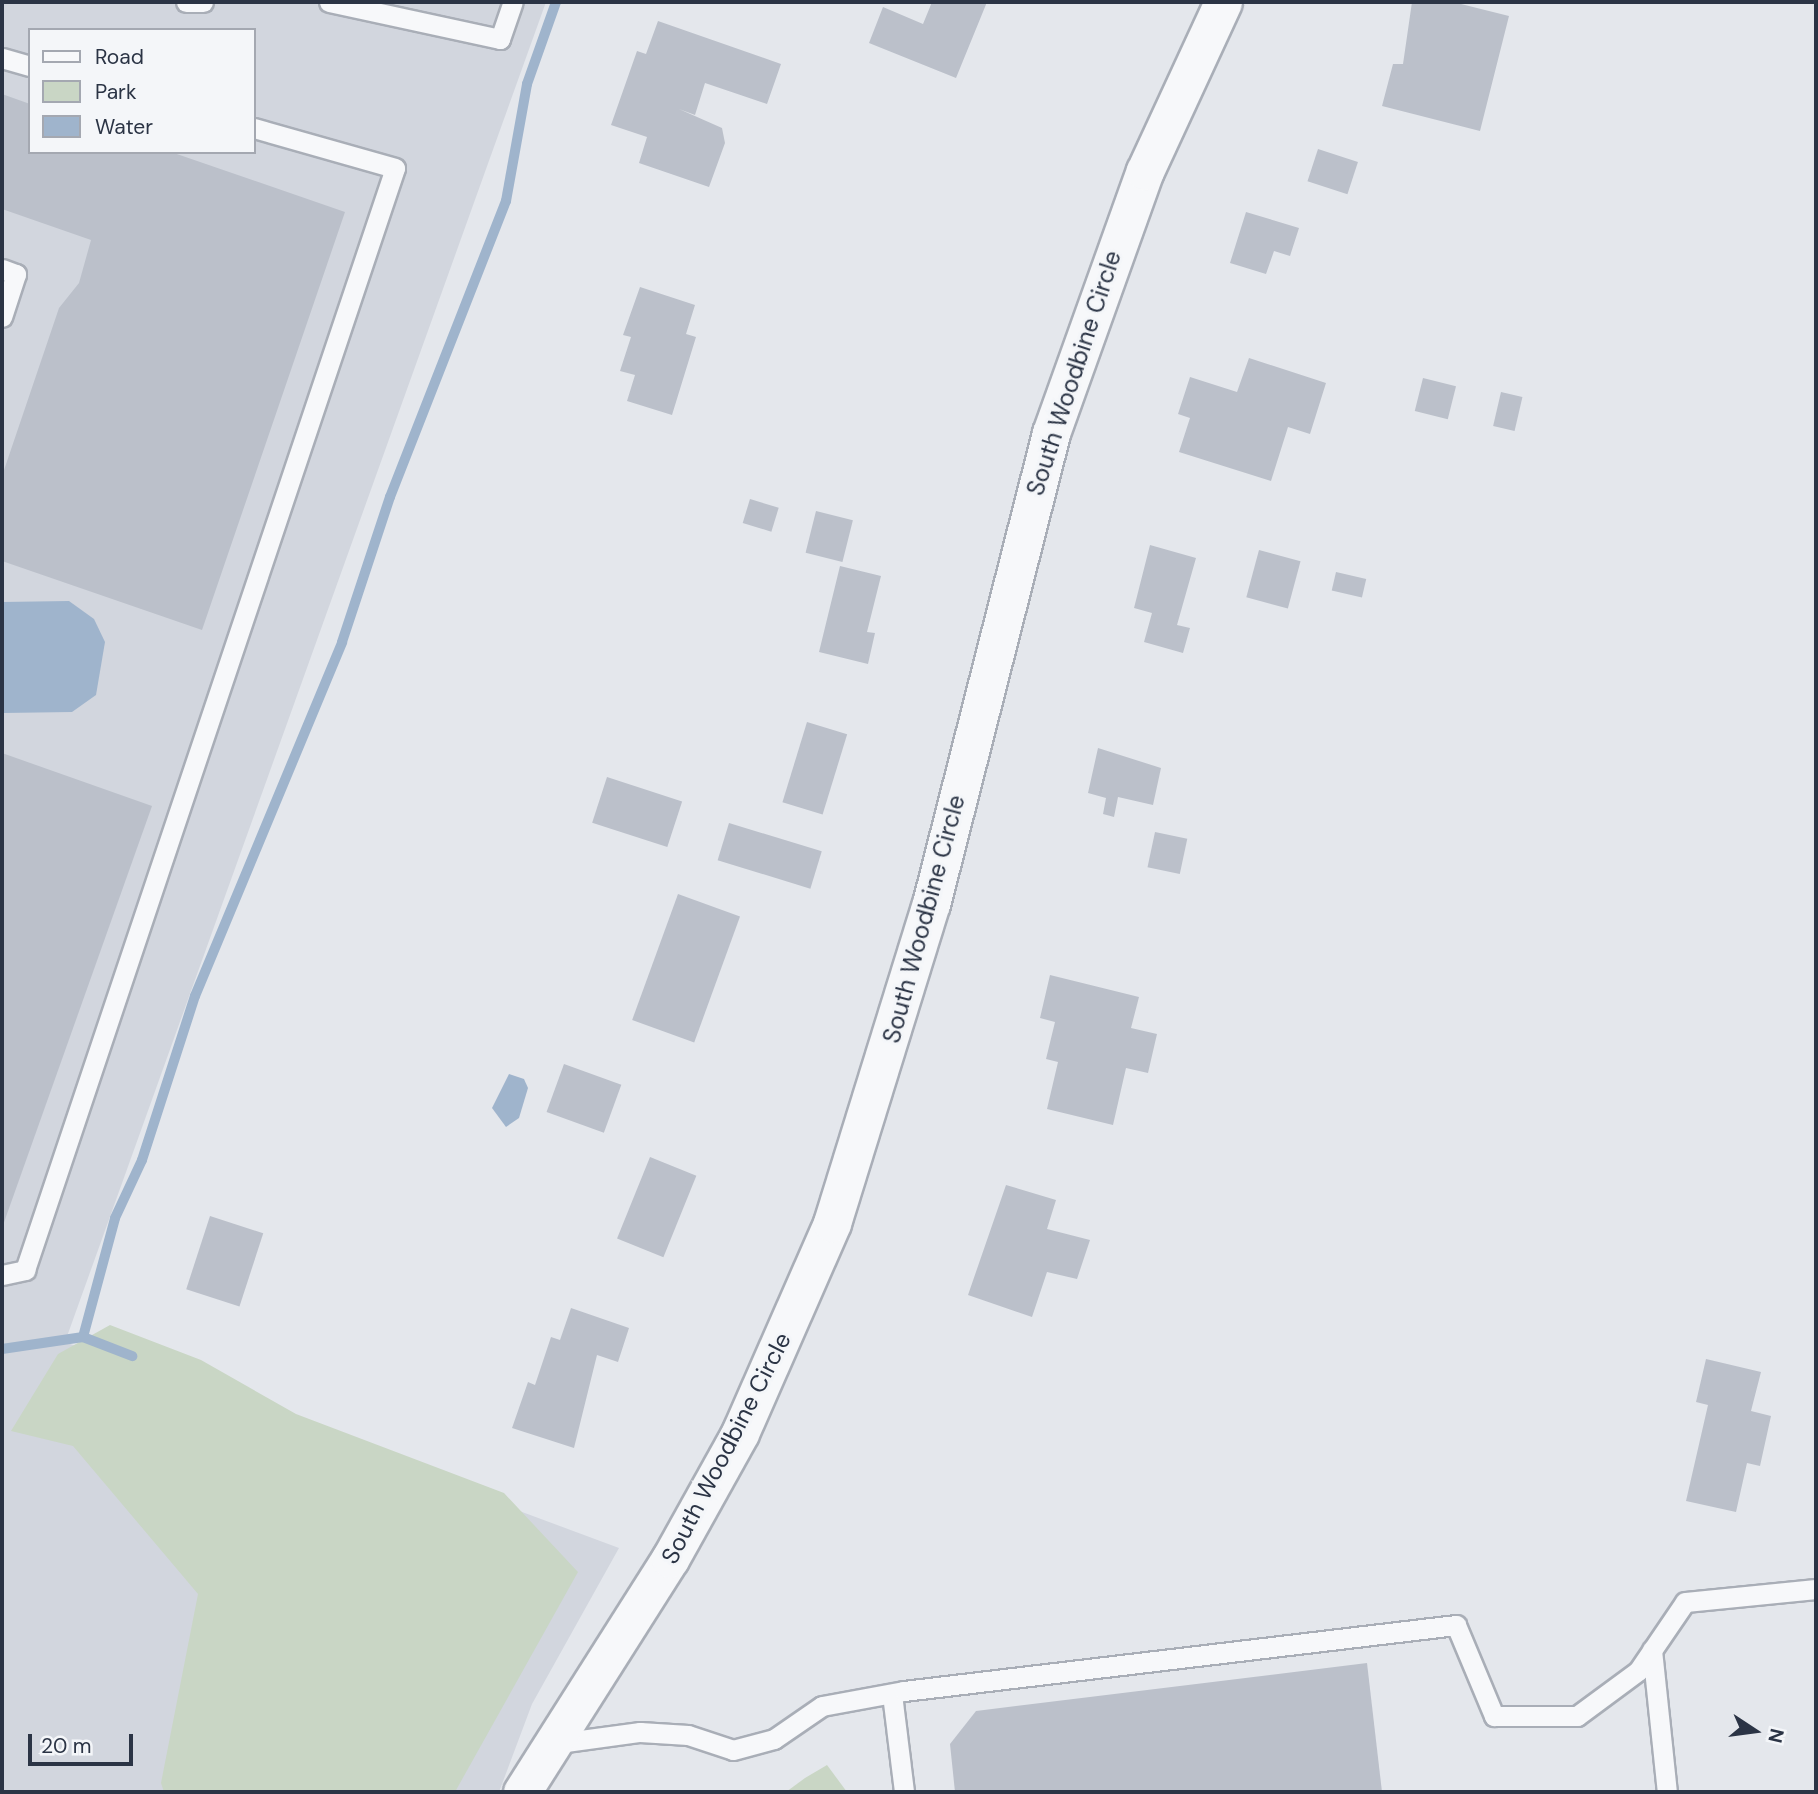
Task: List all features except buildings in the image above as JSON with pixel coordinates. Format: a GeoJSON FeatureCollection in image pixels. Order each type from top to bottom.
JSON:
{"type":"FeatureCollection","features":[{"type":"Feature","properties":{"kind":"street","name":"South Woodbine Circle"},"geometry":{"type":"LineString","coordinates":[[522,1792],[550,1744],[670,1559],[740,1433],[832,1223],[932,904],[1051,433],[1145,171],[1223,2]]}},
{"type":"Feature","properties":{"kind":"lane"},"geometry":{"type":"LineString","coordinates":[[186,2],[203,2]]}},
{"type":"Feature","properties":{"kind":"lane"},"geometry":{"type":"LineString","coordinates":[[329,2],[500,39],[513,2]]}},
{"type":"Feature","properties":{"kind":"lane"},"geometry":{"type":"LineString","coordinates":[[2,58],[28,65]]}},
{"type":"Feature","properties":{"kind":"lane"},"geometry":{"type":"LineString","coordinates":[[2,1275],[24,1270],[396,168],[256,129]]}},
{"type":"Feature","properties":{"kind":"lane"},"geometry":{"type":"LineString","coordinates":[[2,269],[16,274],[2,317]]}},
{"type":"Feature","properties":{"kind":"lane"},"geometry":{"type":"LineString","coordinates":[[550,1744],[640,1732],[688,1735],[733,1750],[774,1739],[822,1706],[892,1694],[1455,1625],[1494,1716],[1577,1717],[1638,1671],[1685,1602],[1816,1589]]}},
{"type":"Feature","properties":{"kind":"lane"},"geometry":{"type":"LineString","coordinates":[[1652,1650],[1667,1792]]}},
{"type":"Feature","properties":{"kind":"lane"},"geometry":{"type":"LineString","coordinates":[[892,1694],[904,1792]]}},
{"type":"Feature","properties":{"kind":"shaded area"},"geometry":{"type":"Polygon","coordinates":[[[2,2],[546,2],[65,1342],[619,1548],[532,1704],[499,1792],[2,1792],[2,2]]]}},
{"type":"Feature","properties":{"kind":"green space"},"geometry":{"type":"Polygon","coordinates":[[[110,1325],[201,1360],[296,1414],[504,1493],[578,1572],[455,1792],[164,1792],[161,1783],[198,1594],[73,1446],[11,1431],[58,1354],[110,1325]]]}},
{"type":"Feature","properties":{"kind":"green space"},"geometry":{"type":"Polygon","coordinates":[[[827,1765],[847,1792],[786,1792],[805,1778],[827,1765]]]}},
{"type":"Feature","properties":{"kind":"water"},"geometry":{"type":"Polygon","coordinates":[[[69,601],[94,619],[105,642],[96,695],[72,712],[3,713],[2,602],[69,601]]]}},
{"type":"Feature","properties":{"kind":"water"},"geometry":{"type":"Polygon","coordinates":[[[509,1074],[524,1079],[528,1088],[519,1118],[506,1127],[492,1108],[509,1074]]]}},
{"type":"Feature","properties":{"kind":"waterway"},"geometry":{"type":"LineString","coordinates":[[83,1337],[115,1218],[142,1160],[195,996],[342,642],[390,497],[506,201],[527,84],[556,2]]}},
{"type":"Feature","properties":{"kind":"waterway"},"geometry":{"type":"LineString","coordinates":[[2,1349],[83,1337],[132,1356]]}}]}
